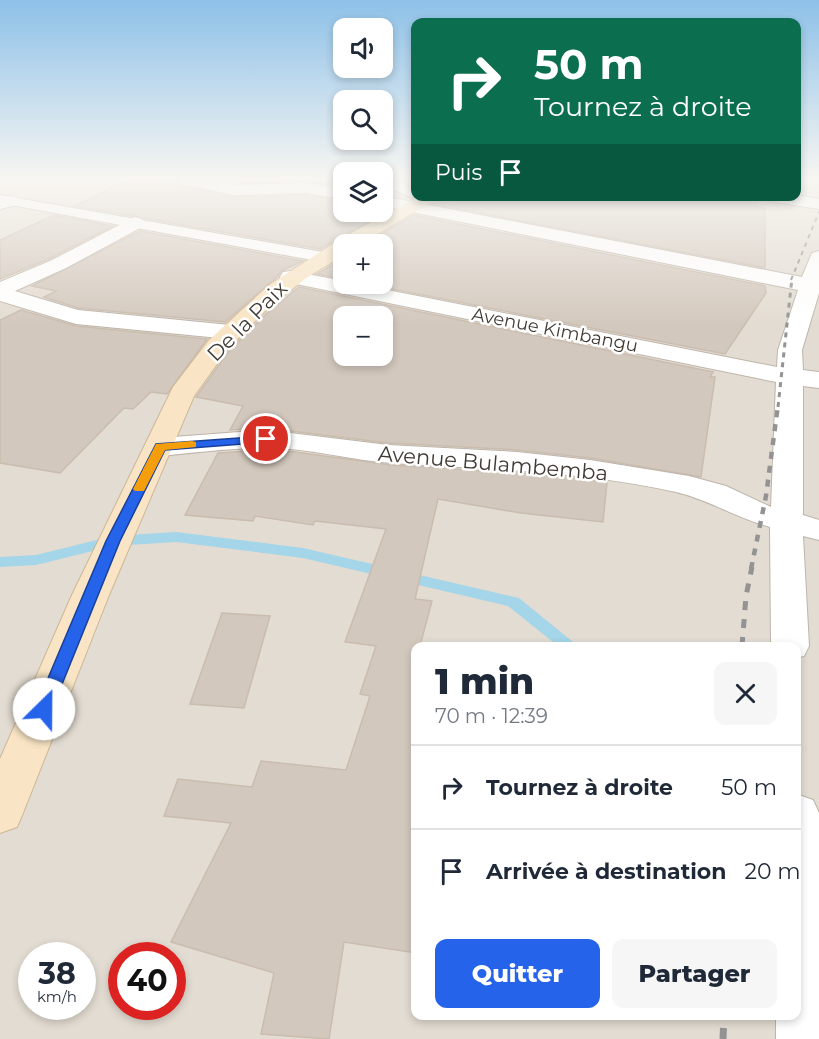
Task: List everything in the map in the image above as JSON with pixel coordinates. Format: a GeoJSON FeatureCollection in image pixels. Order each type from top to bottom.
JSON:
{"type":"FeatureCollection","features":[{"type":"Feature","properties":{"kind":"street"},"geometry":{"type":"LineString","coordinates":[[0,292],[75,256],[125,228]]}},
{"type":"Feature","properties":{"kind":"street"},"geometry":{"type":"LineString","coordinates":[[555,228],[812,286]]}},
{"type":"Feature","properties":{"kind":"street","name":"De la Paix"},"geometry":{"type":"LineString","coordinates":[[0,813],[113,541],[160,447],[185,388],[230,332],[291,278],[333,252]]}},
{"type":"Feature","properties":{"kind":"street"},"geometry":{"type":"LineString","coordinates":[[790,642],[786,521],[790,350],[812,286],[819,256]]}},
{"type":"Feature","properties":{"kind":"street","name":"Avenue Kimbangu"},"geometry":{"type":"LineString","coordinates":[[291,278],[790,377],[819,380]]}},
{"type":"Feature","properties":{"kind":"street"},"geometry":{"type":"LineString","coordinates":[[0,292],[76,317],[230,332]]}},
{"type":"Feature","properties":{"kind":"street","name":"Avenue Bulambemba"},"geometry":{"type":"LineString","coordinates":[[160,447],[266,439],[388,454],[590,469],[678,483],[715,493],[760,514],[819,530]]}},
{"type":"Feature","properties":{"kind":"street"},"geometry":{"type":"LineString","coordinates":[[801,939],[805,1039]]}},
{"type":"Feature","properties":{"kind":"lane"},"geometry":{"type":"LineString","coordinates":[[178,228],[333,248]]}},
{"type":"Feature","properties":{"kind":"shaded area"},"geometry":{"type":"Polygon","coordinates":[[[0,228],[819,228],[819,1039],[0,1039],[0,228]]]}},
{"type":"Feature","properties":{"kind":"building"},"geometry":{"type":"Polygon","coordinates":[[[25,228],[108,228],[51,258],[0,279],[0,240],[25,228]]]}},
{"type":"Feature","properties":{"kind":"building"},"geometry":{"type":"Polygon","coordinates":[[[203,228],[356,228],[347,234],[333,234],[333,242],[320,249],[203,228]]]}},
{"type":"Feature","properties":{"kind":"building"},"geometry":{"type":"Polygon","coordinates":[[[391,228],[481,228],[765,286],[766,293],[725,354],[393,289],[393,234],[381,234],[391,228]]]}},
{"type":"Feature","properties":{"kind":"building"},"geometry":{"type":"Polygon","coordinates":[[[560,228],[765,228],[765,268],[560,228]]]}},
{"type":"Feature","properties":{"kind":"building"},"geometry":{"type":"Polygon","coordinates":[[[140,231],[303,261],[281,271],[225,322],[78,308],[44,297],[56,291],[32,286],[140,231]]]}},
{"type":"Feature","properties":{"kind":"building"},"geometry":{"type":"Polygon","coordinates":[[[333,265],[333,277],[317,274],[333,265]]]}},
{"type":"Feature","properties":{"kind":"building"},"geometry":{"type":"Polygon","coordinates":[[[299,287],[392,306],[333,306],[333,366],[393,366],[393,306],[713,372],[710,377],[715,377],[701,477],[590,458],[517,450],[388,443],[266,428],[230,430],[243,406],[196,397],[229,351],[266,314],[299,287]]]}},
{"type":"Feature","properties":{"kind":"building"},"geometry":{"type":"Polygon","coordinates":[[[21,310],[76,326],[207,339],[167,394],[151,392],[133,409],[124,408],[60,473],[0,463],[0,320],[21,310]]]}},
{"type":"Feature","properties":{"kind":"building"},"geometry":{"type":"Polygon","coordinates":[[[264,450],[295,452],[391,465],[534,474],[607,482],[603,522],[521,513],[438,499],[415,599],[432,601],[421,642],[411,642],[411,952],[344,942],[329,1039],[261,1034],[274,973],[186,947],[186,942],[171,942],[231,823],[164,816],[178,779],[252,787],[261,761],[346,770],[370,696],[360,694],[376,646],[345,642],[386,529],[315,521],[313,525],[255,516],[253,521],[185,515],[218,453],[264,450]]]}},
{"type":"Feature","properties":{"kind":"building"},"geometry":{"type":"Polygon","coordinates":[[[222,613],[270,616],[244,708],[190,704],[222,613]]]}},
{"type":"Feature","properties":{"kind":"waterway"},"geometry":{"type":"LineString","coordinates":[[0,562],[36,560],[113,541],[176,537],[303,553],[513,602],[564,642]]}},
{"type":"Feature","properties":{"kind":"railway"},"geometry":{"type":"LineString","coordinates":[[791,280],[812,228]]}},
{"type":"Feature","properties":{"kind":"railway"},"geometry":{"type":"LineString","coordinates":[[778,407],[792,278]]}},
{"type":"Feature","properties":{"kind":"railway"},"geometry":{"type":"LineString","coordinates":[[751,569],[766,496],[778,405]]}},
{"type":"Feature","properties":{"kind":"railway"},"geometry":{"type":"LineString","coordinates":[[742,642],[746,596],[752,567]]}},
{"type":"Feature","properties":{"kind":"railway"},"geometry":{"type":"LineString","coordinates":[[723,1039],[724,1020]]}},
{"type":"Feature","properties":{"kind":"slow traffic"},"geometry":{"type":"LineString","coordinates":[[139,489],[160,447],[192,445]]}},
{"type":"Feature","properties":{"kind":"route"},"geometry":{"type":"LineString","coordinates":[[44,709],[113,541],[160,447],[266,439]]}}]}
